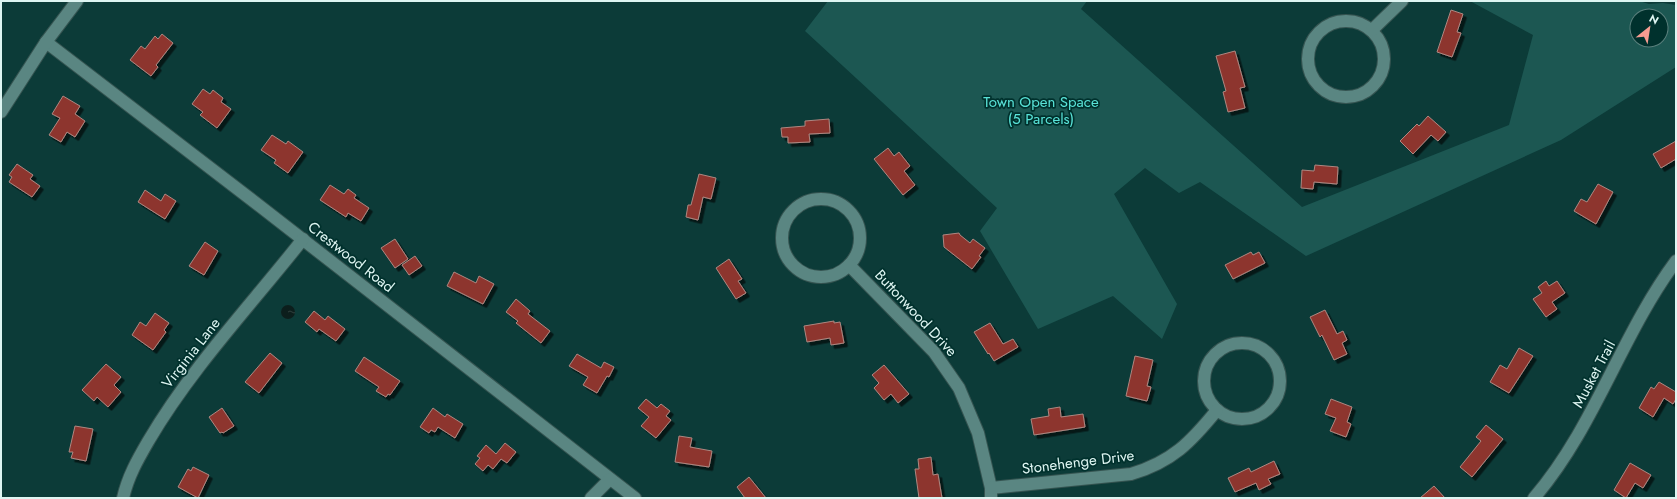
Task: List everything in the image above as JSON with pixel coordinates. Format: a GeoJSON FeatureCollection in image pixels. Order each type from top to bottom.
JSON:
{"type":"FeatureCollection","features":[{"type":"Feature","properties":{"kind":"street"},"geometry":{"type":"LineString","coordinates":[[1,112],[46,42],[76,1]]}},
{"type":"Feature","properties":{"kind":"street"},"geometry":{"type":"LineString","coordinates":[[1372,30],[1402,1]]}},
{"type":"Feature","properties":{"kind":"street"},"geometry":{"type":"LineString","coordinates":[[1348,20],[1361,23],[1372,30],[1380,39],[1384,50],[1385,62],[1382,74],[1376,84],[1366,92],[1355,96],[1343,97],[1330,94],[1319,86],[1312,76],[1308,63],[1309,50],[1314,38],[1323,28],[1335,22],[1348,20]]}},
{"type":"Feature","properties":{"kind":"street","name":"Crestwood Road"},"geometry":{"type":"LineString","coordinates":[[46,42],[635,498]]}},
{"type":"Feature","properties":{"kind":"street"},"geometry":{"type":"LineString","coordinates":[[817,199],[830,200],[843,205],[853,215],[859,227],[860,240],[857,253],[849,265],[838,273],[825,277],[812,276],[799,270],[789,260],[784,248],[782,235],[785,222],[793,210],[804,203],[817,199]]}},
{"type":"Feature","properties":{"kind":"street","name":"Virginia Lane"},"geometry":{"type":"LineString","coordinates":[[123,498],[133,469],[157,426],[187,382],[303,240]]}},
{"type":"Feature","properties":{"kind":"street","name":"Musket Trail"},"geometry":{"type":"LineString","coordinates":[[1534,498],[1557,468],[1590,416],[1657,287],[1676,261]]}},
{"type":"Feature","properties":{"kind":"street","name":"Buttonwood Drive"},"geometry":{"type":"LineString","coordinates":[[849,265],[934,352],[959,388],[978,432],[991,493]]}},
{"type":"Feature","properties":{"kind":"street"},"geometry":{"type":"LineString","coordinates":[[1237,344],[1250,344],[1262,349],[1271,357],[1278,368],[1280,380],[1278,392],[1273,404],[1264,412],[1252,418],[1240,419],[1228,416],[1217,410],[1209,400],[1205,389],[1204,376],[1208,364],[1215,354],[1225,347],[1237,344]]}},
{"type":"Feature","properties":{"kind":"street","name":"Stonehenge Drive"},"geometry":{"type":"LineString","coordinates":[[991,493],[1131,474],[1150,468],[1176,453],[1194,437],[1217,410]]}},
{"type":"Feature","properties":{"kind":"street"},"geometry":{"type":"LineString","coordinates":[[591,498],[610,478]]}},
{"type":"Feature","properties":{"kind":"green space","name":"Town Open Space (5 Parcels)"},"geometry":{"type":"Polygon","coordinates":[[[828,1],[1087,1],[1081,9],[1302,207],[1509,125],[1533,35],[1470,1],[1639,1],[1649,4],[1663,3],[1676,5],[1676,67],[1561,140],[1306,256],[1200,182],[1179,193],[1145,168],[1114,194],[1177,304],[1162,339],[1113,296],[1038,329],[980,231],[997,208],[805,31],[828,1]]]}},
{"type":"Feature","properties":{"kind":"water"},"geometry":{"type":"Polygon","coordinates":[[[285,305],[291,305],[295,309],[295,315],[291,319],[285,319],[281,315],[281,309],[285,305]]]}},
{"type":"Feature","properties":{"kind":"building"},"geometry":{"type":"Polygon","coordinates":[[[1451,10],[1463,14],[1457,32],[1461,33],[1452,57],[1437,52],[1451,10]]]}},
{"type":"Feature","properties":{"kind":"building"},"geometry":{"type":"Polygon","coordinates":[[[162,34],[173,43],[156,65],[158,67],[151,76],[130,60],[141,46],[145,49],[155,36],[158,39],[162,34]]]}},
{"type":"Feature","properties":{"kind":"building"},"geometry":{"type":"Polygon","coordinates":[[[1235,51],[1245,87],[1240,88],[1245,108],[1228,112],[1223,92],[1226,91],[1216,56],[1235,51]]]}},
{"type":"Feature","properties":{"kind":"building"},"geometry":{"type":"Polygon","coordinates":[[[203,89],[210,94],[213,90],[223,98],[221,102],[231,109],[217,128],[200,115],[203,112],[192,104],[203,89]]]}},
{"type":"Feature","properties":{"kind":"building"},"geometry":{"type":"Polygon","coordinates":[[[63,96],[80,106],[75,114],[85,121],[75,137],[67,132],[61,142],[49,135],[60,118],[52,114],[63,96]]]}},
{"type":"Feature","properties":{"kind":"building"},"geometry":{"type":"Polygon","coordinates":[[[1428,116],[1446,132],[1438,141],[1431,135],[1413,154],[1400,141],[1417,124],[1419,126],[1428,116]]]}},
{"type":"Feature","properties":{"kind":"building"},"geometry":{"type":"Polygon","coordinates":[[[829,119],[830,133],[809,134],[810,142],[788,143],[788,137],[782,137],[781,128],[805,126],[805,121],[829,119]]]}},
{"type":"Feature","properties":{"kind":"building"},"geometry":{"type":"Polygon","coordinates":[[[272,135],[286,144],[288,141],[303,152],[288,173],[274,163],[276,160],[261,150],[272,135]]]}},
{"type":"Feature","properties":{"kind":"building"},"geometry":{"type":"Polygon","coordinates":[[[1676,141],[1676,159],[1661,168],[1653,154],[1676,141]]]}},
{"type":"Feature","properties":{"kind":"building"},"geometry":{"type":"Polygon","coordinates":[[[888,148],[894,156],[899,152],[910,166],[904,171],[915,185],[903,195],[874,159],[888,148]]]}},
{"type":"Feature","properties":{"kind":"building"},"geometry":{"type":"Polygon","coordinates":[[[17,164],[33,175],[30,179],[40,186],[32,197],[9,182],[12,177],[9,175],[17,164]]]}},
{"type":"Feature","properties":{"kind":"building"},"geometry":{"type":"Polygon","coordinates":[[[1315,165],[1338,167],[1337,184],[1314,182],[1313,189],[1301,188],[1302,170],[1314,171],[1315,165]]]}},
{"type":"Feature","properties":{"kind":"building"},"geometry":{"type":"Polygon","coordinates":[[[699,174],[716,178],[711,199],[703,197],[698,220],[686,217],[688,205],[691,205],[699,174]]]}},
{"type":"Feature","properties":{"kind":"building"},"geometry":{"type":"Polygon","coordinates":[[[1598,184],[1613,192],[1596,224],[1574,211],[1581,199],[1587,202],[1598,184]]]}},
{"type":"Feature","properties":{"kind":"building"},"geometry":{"type":"Polygon","coordinates":[[[330,185],[344,194],[348,189],[356,195],[354,198],[369,208],[361,221],[348,213],[346,217],[320,200],[330,185]]]}},
{"type":"Feature","properties":{"kind":"building"},"geometry":{"type":"Polygon","coordinates":[[[145,190],[161,201],[165,194],[176,201],[165,219],[138,202],[145,190]]]}},
{"type":"Feature","properties":{"kind":"building"},"geometry":{"type":"Polygon","coordinates":[[[959,233],[970,243],[973,239],[985,248],[979,256],[981,257],[972,269],[944,247],[943,235],[959,233]]]}},
{"type":"Feature","properties":{"kind":"building"},"geometry":{"type":"Polygon","coordinates":[[[395,239],[408,259],[395,268],[381,248],[395,239]]]}},
{"type":"Feature","properties":{"kind":"building"},"geometry":{"type":"Polygon","coordinates":[[[205,242],[218,251],[204,275],[189,266],[205,242]]]}},
{"type":"Feature","properties":{"kind":"building"},"geometry":{"type":"Polygon","coordinates":[[[1251,252],[1253,255],[1259,252],[1265,263],[1233,279],[1225,265],[1251,252]]]}},
{"type":"Feature","properties":{"kind":"building"},"geometry":{"type":"Polygon","coordinates":[[[415,256],[422,266],[409,275],[402,265],[415,256]]]}},
{"type":"Feature","properties":{"kind":"building"},"geometry":{"type":"Polygon","coordinates":[[[729,259],[742,279],[738,281],[746,293],[736,299],[716,268],[729,259]]]}},
{"type":"Feature","properties":{"kind":"building"},"geometry":{"type":"Polygon","coordinates":[[[454,272],[476,283],[479,276],[494,284],[483,304],[447,286],[454,272]]]}},
{"type":"Feature","properties":{"kind":"building"},"geometry":{"type":"Polygon","coordinates":[[[1546,281],[1549,286],[1557,281],[1565,293],[1552,302],[1557,309],[1546,317],[1533,299],[1542,293],[1538,287],[1546,281]]]}},
{"type":"Feature","properties":{"kind":"building"},"geometry":{"type":"Polygon","coordinates":[[[516,299],[530,311],[528,314],[550,331],[541,343],[516,323],[518,321],[506,312],[516,299]]]}},
{"type":"Feature","properties":{"kind":"building"},"geometry":{"type":"Polygon","coordinates":[[[1325,310],[1337,334],[1343,331],[1347,340],[1342,343],[1347,354],[1334,360],[1322,335],[1320,337],[1310,317],[1325,310]]]}},
{"type":"Feature","properties":{"kind":"building"},"geometry":{"type":"Polygon","coordinates":[[[314,311],[325,320],[328,316],[345,329],[336,341],[319,329],[317,332],[305,322],[314,311]]]}},
{"type":"Feature","properties":{"kind":"building"},"geometry":{"type":"Polygon","coordinates":[[[155,313],[169,323],[164,330],[166,332],[153,350],[132,335],[140,322],[146,326],[155,313]]]}},
{"type":"Feature","properties":{"kind":"building"},"geometry":{"type":"Polygon","coordinates":[[[834,321],[834,323],[840,322],[844,343],[831,345],[830,338],[807,342],[804,326],[834,321]]]}},
{"type":"Feature","properties":{"kind":"building"},"geometry":{"type":"Polygon","coordinates":[[[990,323],[1003,344],[1013,339],[1018,347],[994,361],[974,332],[990,323]]]}},
{"type":"Feature","properties":{"kind":"building"},"geometry":{"type":"Polygon","coordinates":[[[1519,348],[1533,356],[1509,393],[1490,382],[1500,365],[1507,369],[1519,348]]]}},
{"type":"Feature","properties":{"kind":"building"},"geometry":{"type":"Polygon","coordinates":[[[270,353],[282,363],[259,393],[245,382],[270,353]]]}},
{"type":"Feature","properties":{"kind":"building"},"geometry":{"type":"Polygon","coordinates":[[[577,354],[601,368],[604,362],[614,367],[609,377],[607,376],[597,393],[583,385],[588,377],[569,366],[577,354]]]}},
{"type":"Feature","properties":{"kind":"building"},"geometry":{"type":"Polygon","coordinates":[[[1135,356],[1153,360],[1147,386],[1151,387],[1147,401],[1126,396],[1135,356]]]}},
{"type":"Feature","properties":{"kind":"building"},"geometry":{"type":"Polygon","coordinates":[[[364,357],[400,381],[390,395],[388,394],[386,397],[376,391],[379,387],[355,371],[364,357]]]}},
{"type":"Feature","properties":{"kind":"building"},"geometry":{"type":"Polygon","coordinates":[[[106,364],[121,377],[114,385],[121,392],[108,407],[97,397],[94,401],[82,390],[106,364]]]}},
{"type":"Feature","properties":{"kind":"building"},"geometry":{"type":"Polygon","coordinates":[[[884,365],[909,394],[898,403],[891,394],[884,400],[874,388],[879,383],[872,375],[884,365]]]}},
{"type":"Feature","properties":{"kind":"building"},"geometry":{"type":"Polygon","coordinates":[[[1659,382],[1676,392],[1676,399],[1673,404],[1664,398],[1653,417],[1639,408],[1651,387],[1654,389],[1659,382]]]}},
{"type":"Feature","properties":{"kind":"building"},"geometry":{"type":"Polygon","coordinates":[[[646,399],[657,408],[661,404],[670,411],[666,416],[671,420],[656,438],[641,426],[649,417],[638,408],[646,399]]]}},
{"type":"Feature","properties":{"kind":"building"},"geometry":{"type":"Polygon","coordinates":[[[1331,399],[1352,407],[1347,422],[1351,424],[1346,437],[1330,431],[1336,418],[1325,414],[1331,399]]]}},
{"type":"Feature","properties":{"kind":"building"},"geometry":{"type":"Polygon","coordinates":[[[1060,407],[1061,417],[1083,414],[1085,427],[1034,435],[1031,419],[1049,416],[1048,409],[1060,407]]]}},
{"type":"Feature","properties":{"kind":"building"},"geometry":{"type":"Polygon","coordinates":[[[222,408],[234,426],[223,433],[220,433],[209,417],[222,408]]]}},
{"type":"Feature","properties":{"kind":"building"},"geometry":{"type":"Polygon","coordinates":[[[433,408],[445,417],[447,414],[463,424],[455,438],[438,427],[435,432],[431,430],[429,433],[420,427],[433,408]]]}},
{"type":"Feature","properties":{"kind":"building"},"geometry":{"type":"Polygon","coordinates":[[[1486,425],[1503,439],[1472,477],[1460,467],[1481,441],[1476,437],[1486,425]]]}},
{"type":"Feature","properties":{"kind":"building"},"geometry":{"type":"Polygon","coordinates":[[[75,426],[93,429],[86,461],[71,458],[73,452],[69,452],[75,426]]]}},
{"type":"Feature","properties":{"kind":"building"},"geometry":{"type":"Polygon","coordinates":[[[679,436],[692,438],[690,447],[712,451],[709,467],[675,462],[679,436]]]}},
{"type":"Feature","properties":{"kind":"building"},"geometry":{"type":"Polygon","coordinates":[[[505,443],[516,452],[507,463],[501,459],[493,469],[488,465],[483,471],[475,464],[480,458],[477,456],[486,445],[496,454],[505,443]]]}},
{"type":"Feature","properties":{"kind":"building"},"geometry":{"type":"Polygon","coordinates":[[[931,457],[933,475],[938,474],[942,498],[919,498],[915,469],[919,469],[918,459],[931,457]]]}},
{"type":"Feature","properties":{"kind":"building"},"geometry":{"type":"Polygon","coordinates":[[[1274,461],[1280,474],[1268,479],[1271,484],[1259,490],[1256,483],[1235,492],[1228,478],[1249,468],[1251,472],[1274,461]]]}},
{"type":"Feature","properties":{"kind":"building"},"geometry":{"type":"Polygon","coordinates":[[[1630,463],[1651,475],[1643,488],[1635,483],[1626,498],[1614,490],[1630,463]]]}},
{"type":"Feature","properties":{"kind":"building"},"geometry":{"type":"Polygon","coordinates":[[[193,467],[209,475],[198,498],[178,487],[188,469],[191,471],[193,467]]]}},
{"type":"Feature","properties":{"kind":"building"},"geometry":{"type":"Polygon","coordinates":[[[749,477],[766,498],[745,498],[737,487],[749,477]]]}},
{"type":"Feature","properties":{"kind":"building"},"geometry":{"type":"Polygon","coordinates":[[[1434,486],[1445,498],[1420,498],[1434,486]]]}}]}
